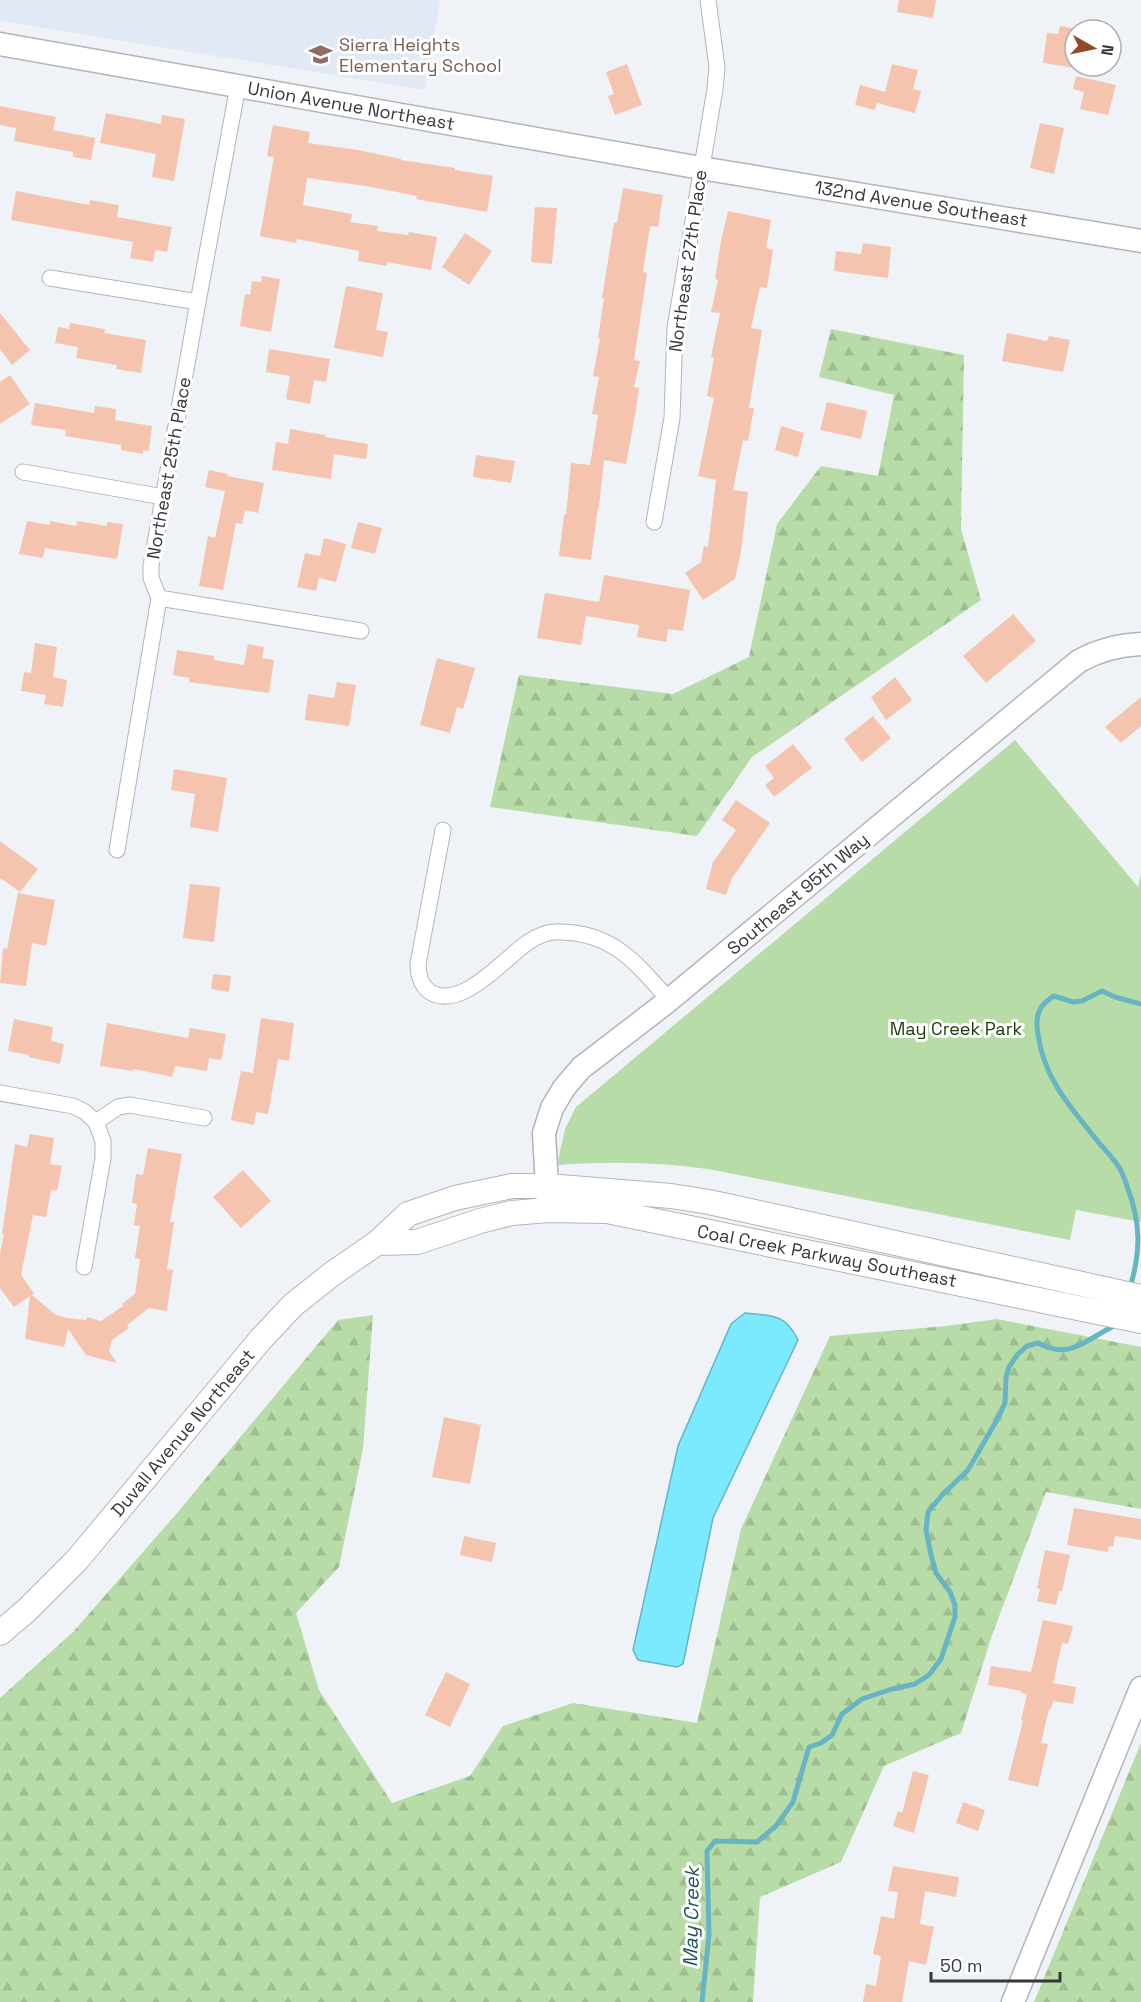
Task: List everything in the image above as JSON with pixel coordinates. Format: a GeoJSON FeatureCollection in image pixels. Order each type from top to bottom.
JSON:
{"type":"FeatureCollection","features":[{"type":"Feature","properties":{"kind":"main road","name":"Duvall Avenue Northeast"},"geometry":{"type":"LineString","coordinates":[[0,1634],[27,1611],[77,1560],[293,1305],[377,1243],[408,1214],[455,1198],[512,1186],[548,1198]]}},
{"type":"Feature","properties":{"kind":"main road","name":"Coal Creek Parkway Southeast"},"geometry":{"type":"LineString","coordinates":[[377,1243],[417,1242],[512,1213],[548,1198],[648,1194],[710,1202],[1141,1297]]}},
{"type":"Feature","properties":{"kind":"main road","name":"Coal Creek Parkway Southeast"},"geometry":{"type":"LineString","coordinates":[[548,1198],[1141,1321]]}},
{"type":"Feature","properties":{"kind":"street","name":"Northeast 27th Place"},"geometry":{"type":"LineString","coordinates":[[654,522],[672,418],[675,328],[716,88],[717,67],[708,0]]}},
{"type":"Feature","properties":{"kind":"street","name":"Union Avenue Northeast"},"geometry":{"type":"LineString","coordinates":[[0,44],[701,168]]}},
{"type":"Feature","properties":{"kind":"street","name":"Northeast 25th Place"},"geometry":{"type":"LineString","coordinates":[[117,850],[159,598],[152,578],[152,566],[163,496],[238,86]]}},
{"type":"Feature","properties":{"kind":"street","name":"132nd Avenue Southeast"},"geometry":{"type":"LineString","coordinates":[[701,168],[1141,241]]}},
{"type":"Feature","properties":{"kind":"street"},"geometry":{"type":"LineString","coordinates":[[50,278],[198,302]]}},
{"type":"Feature","properties":{"kind":"street"},"geometry":{"type":"LineString","coordinates":[[23,472],[163,496]]}},
{"type":"Feature","properties":{"kind":"street"},"geometry":{"type":"LineString","coordinates":[[159,598],[361,631]]}},
{"type":"Feature","properties":{"kind":"street","name":"Southeast 95th Way"},"geometry":{"type":"LineString","coordinates":[[548,1198],[544,1133],[552,1108],[564,1088],[581,1068],[669,1000],[1079,661],[1108,648],[1141,644]]}},
{"type":"Feature","properties":{"kind":"street"},"geometry":{"type":"LineString","coordinates":[[443,830],[418,964],[418,973],[426,988],[442,996],[463,992],[528,942],[547,933],[561,932],[597,938],[622,951],[669,1000]]}},
{"type":"Feature","properties":{"kind":"street"},"geometry":{"type":"LineString","coordinates":[[0,1094],[73,1106],[85,1112],[96,1122],[103,1141],[103,1158],[84,1267]]}},
{"type":"Feature","properties":{"kind":"street"},"geometry":{"type":"LineString","coordinates":[[96,1122],[118,1107],[130,1105],[204,1118]]}},
{"type":"Feature","properties":{"kind":"street"},"geometry":{"type":"LineString","coordinates":[[1013,2002],[1141,1688]]}},
{"type":"Feature","properties":{"kind":"shaded area","name":"Sierra Heights Elementary School"},"geometry":{"type":"Polygon","coordinates":[[[0,0],[440,0],[425,90],[0,21],[0,0]]]}},
{"type":"Feature","properties":{"kind":"green space"},"geometry":{"type":"Polygon","coordinates":[[[831,329],[964,355],[961,529],[981,600],[752,757],[697,836],[490,807],[519,675],[673,694],[749,657],[777,524],[821,466],[878,476],[894,395],[819,377],[831,329]]]}},
{"type":"Feature","properties":{"kind":"green space","name":"May Creek Park"},"geometry":{"type":"Polygon","coordinates":[[[1015,740],[1138,887],[1141,873],[1141,1222],[1076,1210],[1070,1240],[708,1169],[633,1163],[557,1165],[565,1129],[576,1107],[1015,740]]]}},
{"type":"Feature","properties":{"kind":"green space"},"geometry":{"type":"Polygon","coordinates":[[[373,1315],[363,1449],[339,1567],[296,1613],[319,1690],[392,1803],[470,1776],[503,1726],[573,1703],[697,1723],[741,1529],[830,1336],[997,1319],[1141,1347],[1141,1509],[1046,1492],[992,1635],[961,1733],[884,1766],[841,1862],[760,1897],[753,2002],[0,2002],[0,1698],[73,1632],[177,1513],[338,1320],[373,1315]]]}},
{"type":"Feature","properties":{"kind":"green space"},"geometry":{"type":"Polygon","coordinates":[[[1141,1743],[1141,2002],[1034,2002],[1141,1743]]]}},
{"type":"Feature","properties":{"kind":"water"},"geometry":{"type":"Polygon","coordinates":[[[745,1313],[783,1320],[798,1340],[713,1518],[683,1664],[677,1667],[638,1660],[633,1650],[678,1446],[731,1324],[745,1313]]]}},
{"type":"Feature","properties":{"kind":"building"},"geometry":{"type":"Polygon","coordinates":[[[899,0],[936,0],[933,18],[897,12],[899,0]]]}},
{"type":"Feature","properties":{"kind":"building"},"geometry":{"type":"Polygon","coordinates":[[[1060,26],[1063,27],[1063,66],[1043,63],[1047,33],[1058,34],[1060,26]]]}},
{"type":"Feature","properties":{"kind":"building"},"geometry":{"type":"Polygon","coordinates":[[[627,64],[642,105],[615,115],[608,96],[614,94],[606,72],[627,64]]]}},
{"type":"Feature","properties":{"kind":"building"},"geometry":{"type":"Polygon","coordinates":[[[892,64],[918,70],[913,89],[921,91],[915,113],[877,103],[875,110],[855,105],[860,85],[885,92],[892,64]]]}},
{"type":"Feature","properties":{"kind":"building"},"geometry":{"type":"Polygon","coordinates":[[[1076,78],[1116,85],[1108,115],[1080,109],[1084,92],[1073,89],[1076,78]]]}},
{"type":"Feature","properties":{"kind":"building"},"geometry":{"type":"Polygon","coordinates":[[[0,106],[56,117],[53,130],[95,138],[91,160],[73,157],[73,152],[14,141],[16,128],[0,125],[0,106]]]}},
{"type":"Feature","properties":{"kind":"building"},"geometry":{"type":"Polygon","coordinates":[[[106,113],[161,124],[162,115],[185,119],[174,181],[152,177],[156,154],[100,143],[106,113]]]}},
{"type":"Feature","properties":{"kind":"building"},"geometry":{"type":"Polygon","coordinates":[[[1040,123],[1064,128],[1054,174],[1030,168],[1040,123]]]}},
{"type":"Feature","properties":{"kind":"building"},"geometry":{"type":"Polygon","coordinates":[[[273,125],[310,132],[308,143],[358,150],[493,176],[487,212],[416,199],[417,196],[366,186],[307,178],[303,205],[352,214],[350,222],[378,226],[377,231],[408,235],[409,232],[437,237],[431,270],[387,262],[387,266],[358,261],[359,251],[297,239],[296,243],[260,236],[274,157],[267,156],[273,125]]]}},
{"type":"Feature","properties":{"kind":"building"},"geometry":{"type":"Polygon","coordinates":[[[623,188],[663,195],[658,227],[650,226],[643,272],[647,273],[634,360],[640,361],[634,387],[639,388],[636,410],[626,464],[604,460],[591,560],[559,556],[571,463],[590,465],[598,415],[592,414],[599,377],[593,376],[600,338],[598,338],[604,298],[602,298],[614,223],[617,223],[623,188]]]}},
{"type":"Feature","properties":{"kind":"building"},"geometry":{"type":"Polygon","coordinates":[[[16,191],[89,205],[90,200],[119,205],[117,217],[172,227],[167,252],[155,250],[153,262],[130,258],[133,242],[11,220],[16,191]]]}},
{"type":"Feature","properties":{"kind":"building"},"geometry":{"type":"Polygon","coordinates":[[[535,207],[557,208],[552,264],[531,262],[535,207]]]}},
{"type":"Feature","properties":{"kind":"building"},"geometry":{"type":"Polygon","coordinates":[[[728,211],[771,220],[766,248],[773,250],[767,288],[760,287],[751,328],[762,330],[749,408],[754,408],[748,441],[743,440],[733,490],[748,492],[741,551],[735,579],[703,600],[685,573],[701,562],[704,546],[708,547],[716,480],[698,476],[714,398],[707,396],[714,358],[711,357],[720,313],[711,312],[718,280],[715,279],[721,241],[728,211]]]}},
{"type":"Feature","properties":{"kind":"building"},"geometry":{"type":"Polygon","coordinates":[[[465,233],[492,251],[469,285],[442,267],[465,233]]]}},
{"type":"Feature","properties":{"kind":"building"},"geometry":{"type":"Polygon","coordinates":[[[863,243],[891,247],[888,278],[834,271],[836,251],[861,254],[863,243]]]}},
{"type":"Feature","properties":{"kind":"building"},"geometry":{"type":"Polygon","coordinates":[[[262,276],[280,279],[271,332],[240,326],[245,294],[250,295],[252,281],[261,282],[262,276]]]}},
{"type":"Feature","properties":{"kind":"building"},"geometry":{"type":"Polygon","coordinates":[[[346,286],[383,293],[376,330],[388,332],[383,357],[334,348],[346,286]]]}},
{"type":"Feature","properties":{"kind":"building"},"geometry":{"type":"Polygon","coordinates":[[[0,313],[30,350],[12,365],[0,349],[0,313]]]}},
{"type":"Feature","properties":{"kind":"building"},"geometry":{"type":"Polygon","coordinates":[[[70,323],[105,329],[104,333],[146,340],[141,373],[116,369],[117,365],[76,358],[78,347],[55,343],[58,327],[69,329],[70,323]]]}},
{"type":"Feature","properties":{"kind":"building"},"geometry":{"type":"Polygon","coordinates":[[[1007,333],[1047,341],[1049,336],[1070,340],[1063,372],[1002,361],[1007,333]]]}},
{"type":"Feature","properties":{"kind":"building"},"geometry":{"type":"Polygon","coordinates":[[[269,349],[330,359],[326,382],[314,380],[310,404],[286,399],[290,376],[266,372],[269,349]]]}},
{"type":"Feature","properties":{"kind":"building"},"geometry":{"type":"Polygon","coordinates":[[[10,375],[30,404],[0,424],[0,382],[10,375]]]}},
{"type":"Feature","properties":{"kind":"building"},"geometry":{"type":"Polygon","coordinates":[[[827,402],[867,411],[861,439],[820,430],[827,402]]]}},
{"type":"Feature","properties":{"kind":"building"},"geometry":{"type":"Polygon","coordinates":[[[35,403],[94,413],[95,406],[116,409],[115,420],[152,426],[149,451],[143,450],[143,454],[121,450],[121,445],[65,436],[66,430],[31,425],[35,403]]]}},
{"type":"Feature","properties":{"kind":"building"},"geometry":{"type":"Polygon","coordinates":[[[781,426],[804,433],[798,457],[775,450],[781,426]]]}},
{"type":"Feature","properties":{"kind":"building"},"geometry":{"type":"Polygon","coordinates":[[[290,429],[368,444],[366,459],[334,454],[331,479],[272,470],[276,442],[288,444],[290,429]]]}},
{"type":"Feature","properties":{"kind":"building"},"geometry":{"type":"Polygon","coordinates":[[[476,455],[515,461],[511,483],[473,477],[476,455]]]}},
{"type":"Feature","properties":{"kind":"building"},"geometry":{"type":"Polygon","coordinates":[[[209,470],[264,483],[258,513],[245,510],[242,524],[236,523],[223,590],[199,586],[208,536],[215,538],[225,491],[205,487],[209,470]]]}},
{"type":"Feature","properties":{"kind":"building"},"geometry":{"type":"Polygon","coordinates":[[[27,521],[49,525],[50,521],[76,526],[77,521],[107,526],[107,522],[123,524],[117,559],[45,548],[43,558],[19,554],[27,521]]]}},
{"type":"Feature","properties":{"kind":"building"},"geometry":{"type":"Polygon","coordinates":[[[358,522],[382,528],[375,554],[351,548],[358,522]]]}},
{"type":"Feature","properties":{"kind":"building"},"geometry":{"type":"Polygon","coordinates":[[[324,538],[346,544],[336,582],[319,578],[316,591],[297,587],[305,553],[320,556],[324,538]]]}},
{"type":"Feature","properties":{"kind":"building"},"geometry":{"type":"Polygon","coordinates":[[[604,575],[690,590],[683,631],[668,629],[666,642],[637,637],[639,625],[586,616],[581,645],[537,638],[545,593],[599,602],[604,575]]]}},
{"type":"Feature","properties":{"kind":"building"},"geometry":{"type":"Polygon","coordinates":[[[1013,614],[1036,641],[986,683],[963,656],[1013,614]]]}},
{"type":"Feature","properties":{"kind":"building"},"geometry":{"type":"Polygon","coordinates":[[[35,643],[57,647],[53,677],[67,680],[63,707],[44,704],[46,695],[21,691],[24,672],[31,673],[35,643]]]}},
{"type":"Feature","properties":{"kind":"building"},"geometry":{"type":"Polygon","coordinates":[[[248,644],[264,647],[262,658],[274,660],[269,693],[189,682],[189,678],[173,675],[177,650],[214,656],[214,660],[244,665],[248,644]]]}},
{"type":"Feature","properties":{"kind":"building"},"geometry":{"type":"Polygon","coordinates":[[[437,658],[475,668],[463,709],[457,707],[450,733],[420,725],[437,658]]]}},
{"type":"Feature","properties":{"kind":"building"},"geometry":{"type":"Polygon","coordinates":[[[895,677],[912,700],[886,720],[871,697],[895,677]]]}},
{"type":"Feature","properties":{"kind":"building"},"geometry":{"type":"Polygon","coordinates":[[[337,682],[356,685],[349,726],[305,720],[308,694],[334,698],[337,682]]]}},
{"type":"Feature","properties":{"kind":"building"},"geometry":{"type":"Polygon","coordinates":[[[1141,697],[1141,726],[1121,743],[1105,727],[1141,697]]]}},
{"type":"Feature","properties":{"kind":"building"},"geometry":{"type":"Polygon","coordinates":[[[873,716],[891,738],[862,762],[844,739],[873,716]]]}},
{"type":"Feature","properties":{"kind":"building"},"geometry":{"type":"Polygon","coordinates":[[[793,744],[812,768],[774,797],[765,785],[774,778],[765,766],[793,744]]]}},
{"type":"Feature","properties":{"kind":"building"},"geometry":{"type":"Polygon","coordinates":[[[174,769],[227,778],[218,832],[190,827],[195,794],[171,790],[174,769]]]}},
{"type":"Feature","properties":{"kind":"building"},"geometry":{"type":"Polygon","coordinates":[[[736,800],[770,823],[731,880],[726,895],[706,889],[713,862],[736,830],[722,820],[736,800]]]}},
{"type":"Feature","properties":{"kind":"building"},"geometry":{"type":"Polygon","coordinates":[[[0,841],[38,869],[20,892],[0,878],[0,841]]]}},
{"type":"Feature","properties":{"kind":"building"},"geometry":{"type":"Polygon","coordinates":[[[190,884],[220,887],[214,942],[183,938],[190,884]]]}},
{"type":"Feature","properties":{"kind":"building"},"geometry":{"type":"Polygon","coordinates":[[[18,893],[55,900],[46,946],[32,943],[26,986],[0,983],[3,948],[7,949],[18,893]]]}},
{"type":"Feature","properties":{"kind":"building"},"geometry":{"type":"Polygon","coordinates":[[[213,974],[231,976],[229,992],[211,989],[213,974]]]}},
{"type":"Feature","properties":{"kind":"building"},"geometry":{"type":"Polygon","coordinates":[[[261,1018],[294,1023],[289,1061],[278,1059],[268,1114],[256,1112],[254,1125],[231,1120],[241,1071],[253,1073],[261,1018]]]}},
{"type":"Feature","properties":{"kind":"building"},"geometry":{"type":"Polygon","coordinates":[[[14,1019],[53,1027],[51,1041],[64,1044],[60,1064],[8,1051],[14,1019]]]}},
{"type":"Feature","properties":{"kind":"building"},"geometry":{"type":"Polygon","coordinates":[[[107,1023],[188,1038],[190,1028],[226,1034],[221,1060],[209,1058],[207,1071],[175,1066],[172,1077],[134,1069],[133,1071],[100,1066],[107,1023]]]}},
{"type":"Feature","properties":{"kind":"building"},"geometry":{"type":"Polygon","coordinates":[[[30,1134],[54,1138],[50,1164],[62,1166],[57,1191],[51,1190],[46,1217],[33,1215],[21,1275],[34,1293],[32,1295],[56,1315],[67,1318],[86,1320],[87,1317],[101,1321],[123,1306],[122,1304],[135,1294],[140,1259],[135,1258],[140,1226],[134,1225],[137,1204],[132,1203],[136,1174],[143,1175],[148,1148],[182,1154],[170,1222],[174,1222],[167,1269],[173,1270],[167,1311],[149,1308],[127,1325],[129,1328],[112,1340],[109,1351],[117,1363],[86,1355],[68,1329],[64,1347],[25,1339],[30,1296],[14,1307],[0,1288],[0,1254],[4,1234],[2,1234],[15,1144],[27,1147],[30,1134]]]}},
{"type":"Feature","properties":{"kind":"building"},"geometry":{"type":"Polygon","coordinates":[[[243,1170],[271,1201],[241,1228],[213,1197],[243,1170]]]}},
{"type":"Feature","properties":{"kind":"building"},"geometry":{"type":"Polygon","coordinates":[[[444,1417],[481,1425],[470,1484],[432,1477],[444,1417]]]}},
{"type":"Feature","properties":{"kind":"building"},"geometry":{"type":"Polygon","coordinates":[[[1074,1508],[1141,1519],[1141,1540],[1115,1536],[1113,1547],[1109,1546],[1108,1552],[1067,1545],[1074,1508]]]}},
{"type":"Feature","properties":{"kind":"building"},"geometry":{"type":"Polygon","coordinates":[[[464,1536],[496,1543],[492,1562],[460,1555],[464,1536]]]}},
{"type":"Feature","properties":{"kind":"building"},"geometry":{"type":"Polygon","coordinates":[[[1045,1550],[1070,1555],[1062,1591],[1059,1591],[1056,1605],[1037,1601],[1040,1589],[1037,1588],[1045,1550]]]}},
{"type":"Feature","properties":{"kind":"building"},"geometry":{"type":"Polygon","coordinates":[[[1043,1620],[1073,1626],[1068,1644],[1062,1643],[1053,1683],[1076,1687],[1073,1704],[1053,1701],[1049,1709],[1041,1743],[1048,1744],[1038,1787],[1008,1780],[1023,1721],[1021,1720],[1027,1694],[988,1685],[991,1666],[1031,1672],[1043,1620]]]}},
{"type":"Feature","properties":{"kind":"building"},"geometry":{"type":"Polygon","coordinates":[[[446,1672],[470,1684],[450,1727],[425,1715],[446,1672]]]}},
{"type":"Feature","properties":{"kind":"building"},"geometry":{"type":"Polygon","coordinates":[[[913,1771],[929,1775],[914,1833],[893,1826],[898,1811],[902,1813],[913,1771]]]}},
{"type":"Feature","properties":{"kind":"building"},"geometry":{"type":"Polygon","coordinates":[[[963,1802],[985,1810],[978,1831],[956,1823],[963,1802]]]}},
{"type":"Feature","properties":{"kind":"building"},"geometry":{"type":"Polygon","coordinates":[[[893,1866],[959,1877],[956,1897],[925,1891],[920,1924],[934,1927],[926,1965],[909,1961],[902,2002],[863,2002],[866,1984],[876,1986],[881,1956],[873,1954],[881,1916],[894,1919],[898,1892],[888,1891],[893,1866]]]}},
{"type":"Feature","properties":{"kind":"waterway","name":"May Creek"},"geometry":{"type":"LineString","coordinates":[[1130,1288],[1138,1249],[1137,1225],[1132,1199],[1116,1162],[1070,1106],[1053,1080],[1041,1050],[1037,1022],[1041,1007],[1054,996],[1073,1002],[1082,1001],[1102,991],[1141,1004]]}},
{"type":"Feature","properties":{"kind":"waterway","name":"May Creek"},"geometry":{"type":"LineString","coordinates":[[702,2002],[709,1935],[707,1851],[715,1841],[757,1842],[776,1826],[793,1802],[809,1747],[821,1743],[832,1735],[842,1714],[862,1699],[915,1684],[929,1675],[941,1659],[955,1617],[955,1605],[950,1592],[936,1573],[926,1530],[928,1512],[968,1470],[998,1418],[1005,1403],[1006,1377],[1009,1367],[1018,1354],[1027,1346],[1038,1343],[1059,1350],[1076,1347],[1112,1327],[1116,1321]]}},
{"type":"Feature","properties":{"kind":"place","name":"Sierra Heights Elementary School"},"geometry":{"type":"Point","coordinates":[321,55]}}]}
